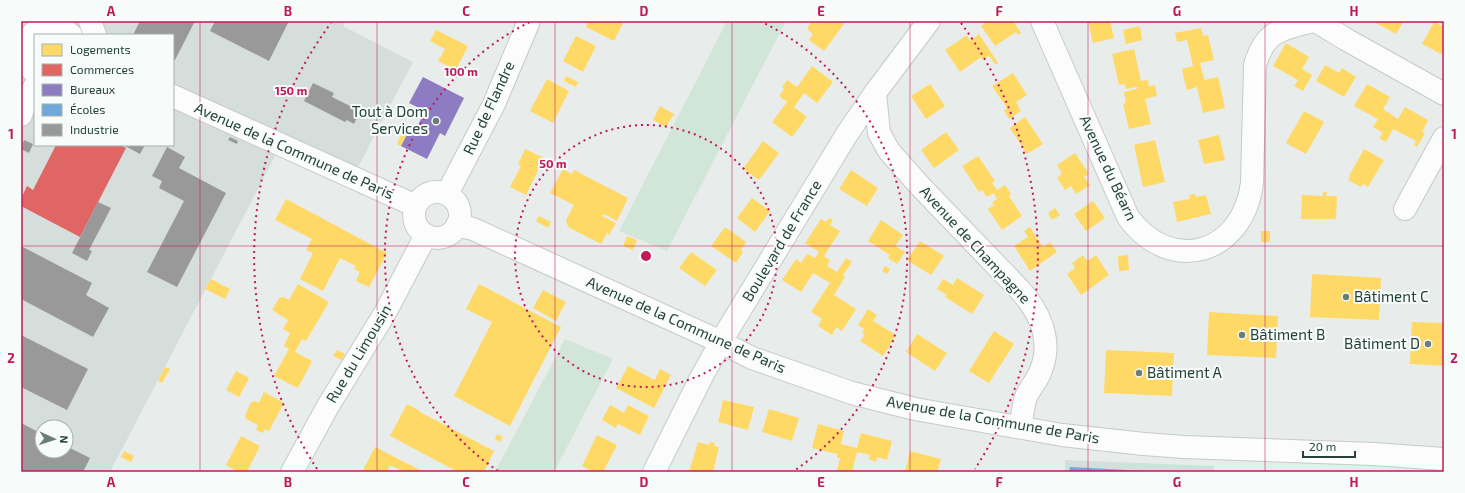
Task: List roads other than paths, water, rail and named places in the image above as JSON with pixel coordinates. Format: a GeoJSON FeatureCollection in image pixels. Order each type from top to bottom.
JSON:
{"type":"FeatureCollection","features":[{"type":"Feature","properties":{"kind":"street"},"geometry":{"type":"LineString","coordinates":[[90,21],[95,34]]}},
{"type":"Feature","properties":{"kind":"street","name":"Rue de Flandre"},"geometry":{"type":"LineString","coordinates":[[447,194],[494,104],[529,21]]}},
{"type":"Feature","properties":{"kind":"street","name":"Boulevard de France"},"geometry":{"type":"LineString","coordinates":[[654,472],[702,376],[721,342],[847,134],[875,93],[929,21]]}},
{"type":"Feature","properties":{"kind":"street","name":"Avenue du Béarn"},"geometry":{"type":"LineString","coordinates":[[1042,21],[1128,217],[1141,232],[1158,244],[1178,250],[1190,251],[1211,246],[1224,238],[1236,227],[1247,206],[1251,194],[1252,183],[1254,65],[1258,52],[1273,34],[1286,28],[1313,21]]}},
{"type":"Feature","properties":{"kind":"street"},"geometry":{"type":"LineString","coordinates":[[1316,21],[1347,30],[1444,94]]}},
{"type":"Feature","properties":{"kind":"street"},"geometry":{"type":"LineString","coordinates":[[34,71],[26,62],[24,41],[33,32],[43,27],[54,26],[68,28]]}},
{"type":"Feature","properties":{"kind":"street","name":"Avenue de Champagne"},"geometry":{"type":"LineString","coordinates":[[875,93],[879,133],[888,151],[1019,289],[1027,298],[1040,319],[1046,348],[1044,360],[1041,371],[1026,398],[1020,427]]}},
{"type":"Feature","properties":{"kind":"street","name":"Avenue de la Commune de Paris"},"geometry":{"type":"LineString","coordinates":[[174,96],[416,206]]}},
{"type":"Feature","properties":{"kind":"street"},"geometry":{"type":"LineString","coordinates":[[1405,209],[1444,138]]}},
{"type":"Feature","properties":{"kind":"street"},"geometry":{"type":"LineString","coordinates":[[432,192],[447,194],[453,198],[460,211],[460,218],[457,225],[444,237],[438,238],[426,235],[417,226],[414,219],[416,206],[420,199],[432,192]]}},
{"type":"Feature","properties":{"kind":"street","name":"Avenue de la Commune de Paris"},"geometry":{"type":"LineString","coordinates":[[457,225],[473,229],[721,342],[752,358],[852,393],[915,409],[1062,435],[1152,445],[1373,454],[1444,459]]}},
{"type":"Feature","properties":{"kind":"street","name":"Rue du Limousin"},"geometry":{"type":"LineString","coordinates":[[292,472],[328,406],[385,313],[426,235]]}},
{"type":"Feature","properties":{"kind":"place","name":"Tout à Dom Services"},"geometry":{"type":"Point","coordinates":[436,121]}},
{"type":"Feature","properties":{"kind":"place","name":"Bâtiment C"},"geometry":{"type":"Point","coordinates":[1346,297]}},
{"type":"Feature","properties":{"kind":"place","name":"Bâtiment B"},"geometry":{"type":"Point","coordinates":[1242,335]}},
{"type":"Feature","properties":{"kind":"place","name":"Bâtiment D"},"geometry":{"type":"Point","coordinates":[1428,344]}},
{"type":"Feature","properties":{"kind":"place","name":"Bâtiment A"},"geometry":{"type":"Point","coordinates":[1139,373]}}]}
